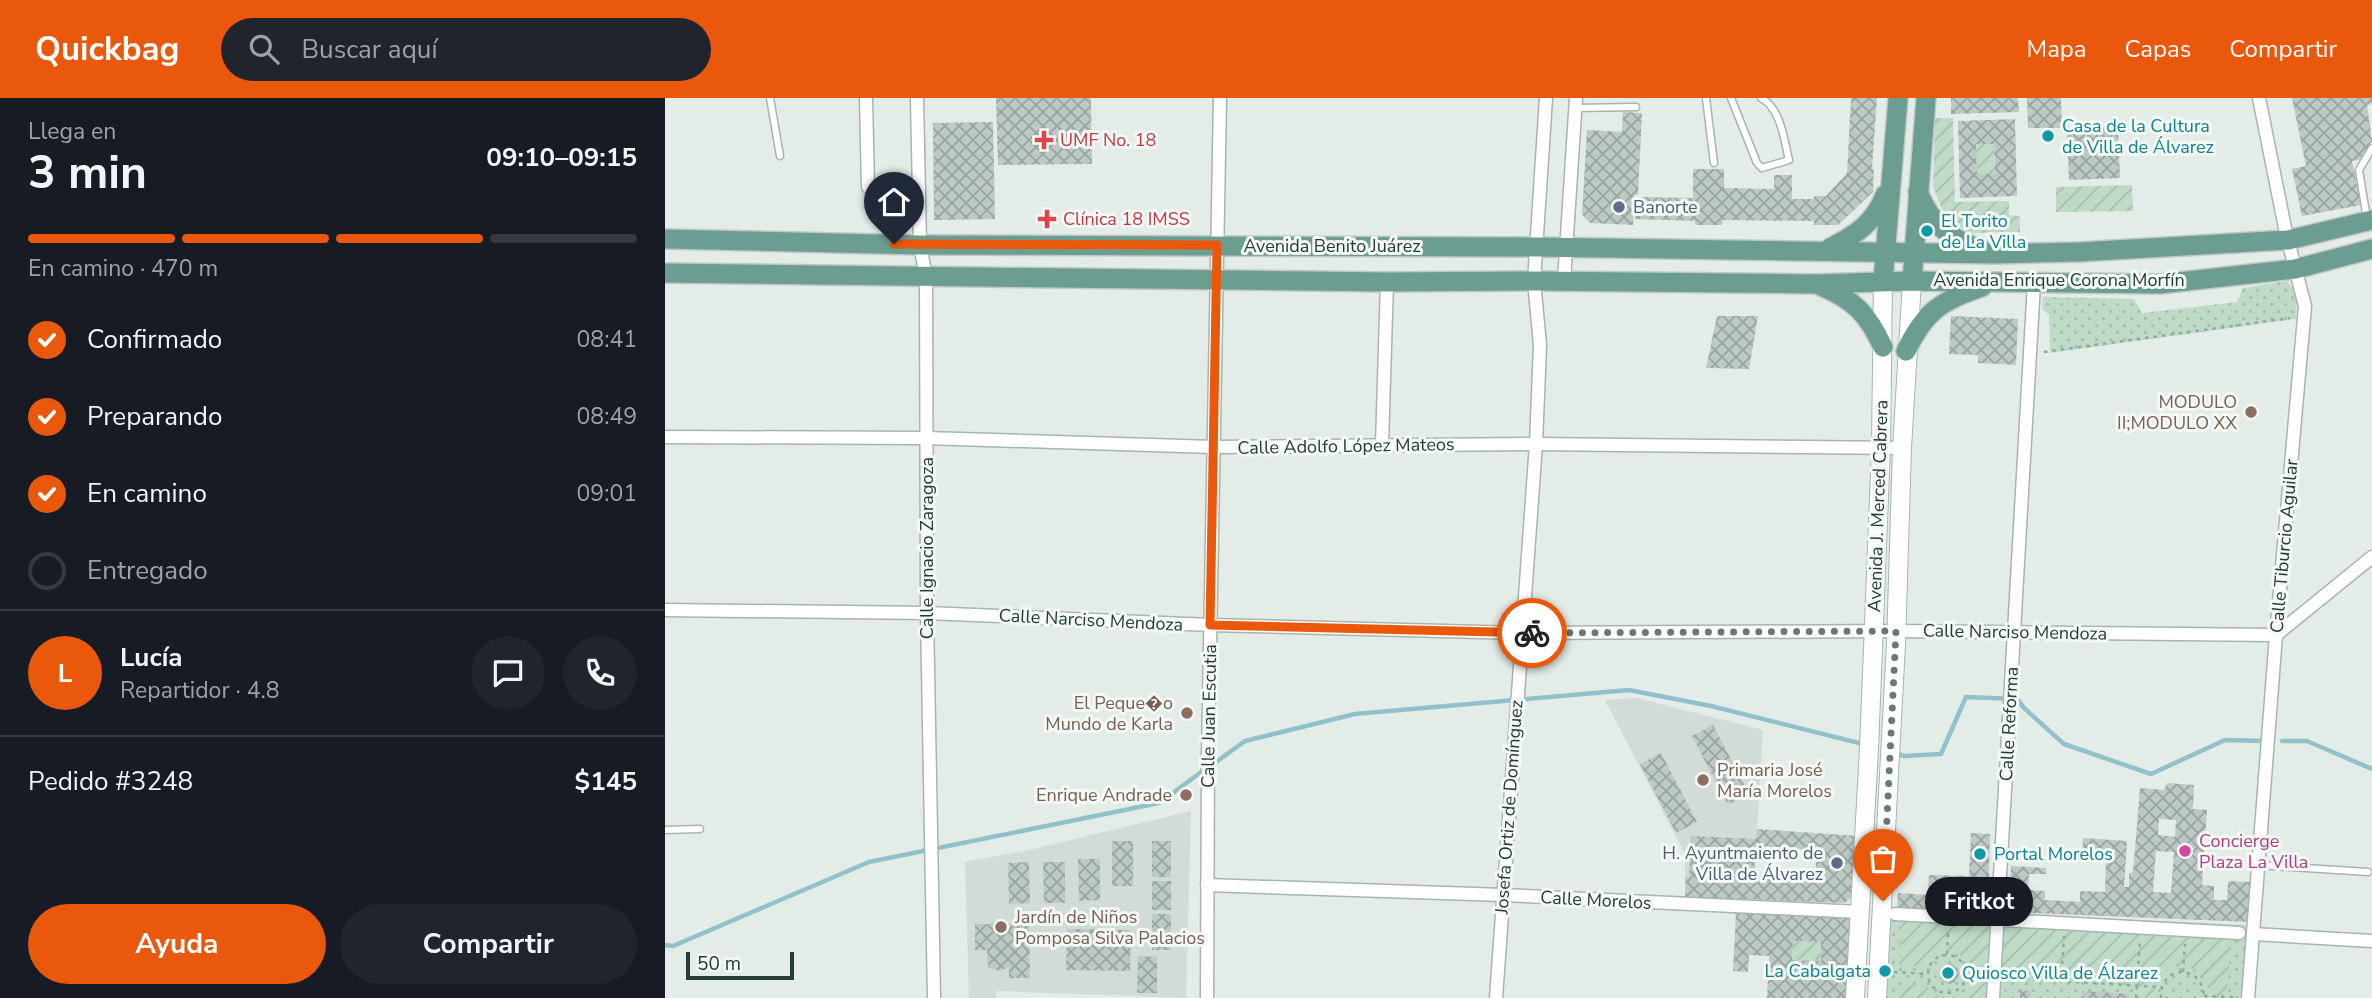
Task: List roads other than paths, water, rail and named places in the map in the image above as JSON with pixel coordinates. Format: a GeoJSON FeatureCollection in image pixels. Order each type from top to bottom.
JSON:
{"type":"FeatureCollection","features":[{"type":"Feature","properties":{"kind":"main road","name":"Avenida J. Merced Cabrera"},"geometry":{"type":"LineString","coordinates":[[1855,998],[1869,749],[1881,447],[1883,281],[1898,98]]}},
{"type":"Feature","properties":{"kind":"main road"},"geometry":{"type":"LineString","coordinates":[[1912,281],[1926,98]]}},
{"type":"Feature","properties":{"kind":"main road"},"geometry":{"type":"LineString","coordinates":[[1825,250],[1853,236],[1872,220],[1890,185]]}},
{"type":"Feature","properties":{"kind":"main road"},"geometry":{"type":"LineString","coordinates":[[1918,192],[1924,207],[1939,227],[1958,241],[1995,254]]}},
{"type":"Feature","properties":{"kind":"main road","name":"Avenida Enrique Corona Morfín"},"geometry":{"type":"LineString","coordinates":[[1915,253],[2079,252],[2288,240],[2369,221]]}},
{"type":"Feature","properties":{"kind":"main road","name":"Avenida Benito Juárez"},"geometry":{"type":"LineString","coordinates":[[665,239],[920,245],[1536,247],[1915,253]]}},
{"type":"Feature","properties":{"kind":"main road","name":"Avenida Enrique Corona Morfín"},"geometry":{"type":"LineString","coordinates":[[1912,281],[2160,284],[2295,269],[2372,249]]}},
{"type":"Feature","properties":{"kind":"main road","name":"Avenida Benito Juárez"},"geometry":{"type":"LineString","coordinates":[[665,273],[1387,282],[1817,284],[1912,281]]}},
{"type":"Feature","properties":{"kind":"main road","name":"Avenida J. Merced Cabrera"},"geometry":{"type":"LineString","coordinates":[[1877,998],[1891,751],[1906,351],[1912,281]]}},
{"type":"Feature","properties":{"kind":"main road"},"geometry":{"type":"LineString","coordinates":[[1906,351],[1916,329],[1935,309],[1956,296],[1998,282]]}},
{"type":"Feature","properties":{"kind":"main road"},"geometry":{"type":"LineString","coordinates":[[1817,284],[1859,307],[1874,327],[1883,347]]}},
{"type":"Feature","properties":{"kind":"main road"},"geometry":{"type":"LineString","coordinates":[[1869,749],[1891,751]]}},
{"type":"Feature","properties":{"kind":"street"},"geometry":{"type":"LineString","coordinates":[[866,98],[868,187],[919,187]]}},
{"type":"Feature","properties":{"kind":"street","name":"Calle Ignacio Zaragoza"},"geometry":{"type":"LineString","coordinates":[[917,98],[920,245],[926,277],[927,613],[934,998]]}},
{"type":"Feature","properties":{"kind":"street","name":"Calle Juan Escutia"},"geometry":{"type":"LineString","coordinates":[[1207,998],[1208,756],[1220,98]]}},
{"type":"Feature","properties":{"kind":"street","name":"Josefa Ortiz de Domínguez"},"geometry":{"type":"LineString","coordinates":[[1496,998],[1536,444],[1540,345],[1534,281],[1546,98]]}},
{"type":"Feature","properties":{"kind":"street","name":"Calle Tiburcio Aguilar"},"geometry":{"type":"LineString","coordinates":[[2248,998],[2246,933],[2259,865],[2305,306],[2288,240],[2259,98]]}},
{"type":"Feature","properties":{"kind":"street"},"geometry":{"type":"LineString","coordinates":[[1564,281],[1576,103]]}},
{"type":"Feature","properties":{"kind":"street"},"geometry":{"type":"LineString","coordinates":[[1382,444],[1387,282]]}},
{"type":"Feature","properties":{"kind":"street","name":"Calle Reforma"},"geometry":{"type":"LineString","coordinates":[[1993,998],[2034,283]]}},
{"type":"Feature","properties":{"kind":"street","name":"Calle Adolfo López Mateos"},"geometry":{"type":"LineString","coordinates":[[665,437],[926,438],[1214,447],[1536,444],[1902,448]]}},
{"type":"Feature","properties":{"kind":"street"},"geometry":{"type":"LineString","coordinates":[[2276,635],[2372,557]]}},
{"type":"Feature","properties":{"kind":"street","name":"Calle Narciso Mendoza"},"geometry":{"type":"LineString","coordinates":[[665,610],[927,613],[1210,625],[1521,633],[1896,631],[2276,635]]}},
{"type":"Feature","properties":{"kind":"street","name":"Calle Morelos"},"geometry":{"type":"LineString","coordinates":[[1207,885],[1503,895],[1860,912]]}},
{"type":"Feature","properties":{"kind":"street"},"geometry":{"type":"LineString","coordinates":[[1895,914],[2372,941]]}},
{"type":"Feature","properties":{"kind":"lane"},"geometry":{"type":"LineString","coordinates":[[770,98],[780,156]]}},
{"type":"Feature","properties":{"kind":"lane"},"geometry":{"type":"LineString","coordinates":[[1706,98],[1714,163]]}},
{"type":"Feature","properties":{"kind":"lane"},"geometry":{"type":"LineString","coordinates":[[1731,98],[1757,163],[1762,168],[1789,160],[1778,117],[1765,99],[1761,98]]}},
{"type":"Feature","properties":{"kind":"lane"},"geometry":{"type":"LineString","coordinates":[[1576,103],[1636,107]]}},
{"type":"Feature","properties":{"kind":"lane"},"geometry":{"type":"LineString","coordinates":[[2369,221],[2359,170],[2371,152]]}},
{"type":"Feature","properties":{"kind":"lane"},"geometry":{"type":"LineString","coordinates":[[665,830],[700,829]]}},
{"type":"Feature","properties":{"kind":"lane"},"geometry":{"type":"LineString","coordinates":[[2259,865],[2368,872]]}},
{"type":"Feature","properties":{"kind":"waterway"},"geometry":{"type":"LineString","coordinates":[[1212,765],[1245,741],[1355,714],[1629,690],[1711,706],[1863,744]]}},
{"type":"Feature","properties":{"kind":"waterway"},"geometry":{"type":"LineString","coordinates":[[1895,753],[1904,756],[1941,754],[1966,697],[2017,699],[2064,744],[2151,774],[2225,740],[2265,741]]}},
{"type":"Feature","properties":{"kind":"waterway"},"geometry":{"type":"LineString","coordinates":[[2282,741],[2307,741],[2372,769]]}},
{"type":"Feature","properties":{"kind":"waterway"},"geometry":{"type":"LineString","coordinates":[[665,945],[673,946],[869,862],[1159,803],[1204,770]]}},
{"type":"Feature","properties":{"kind":"place","name":"Casa de la Cultura de Villa de Álvarez"},"geometry":{"type":"Point","coordinates":[2048,136]}},
{"type":"Feature","properties":{"kind":"place","name":"UMF No. 18"},"geometry":{"type":"Point","coordinates":[1044,140]}},
{"type":"Feature","properties":{"kind":"place","name":"Banorte"},"geometry":{"type":"Point","coordinates":[1619,207]}},
{"type":"Feature","properties":{"kind":"place","name":"Clínica 18 IMSS"},"geometry":{"type":"Point","coordinates":[1047,219]}},
{"type":"Feature","properties":{"kind":"place","name":"El Torito de La Villa"},"geometry":{"type":"Point","coordinates":[1927,231]}},
{"type":"Feature","properties":{"kind":"place","name":"MODULO II;MODULO XX"},"geometry":{"type":"Point","coordinates":[2251,412]}},
{"type":"Feature","properties":{"kind":"place","name":"El Peque�o Mundo de Karla"},"geometry":{"type":"Point","coordinates":[1187,713]}},
{"type":"Feature","properties":{"kind":"place","name":"Primaria José María Morelos"},"geometry":{"type":"Point","coordinates":[1703,780]}},
{"type":"Feature","properties":{"kind":"place","name":"Enrique Andrade"},"geometry":{"type":"Point","coordinates":[1186,795]}},
{"type":"Feature","properties":{"kind":"place","name":"Concierge Plaza La Villa"},"geometry":{"type":"Point","coordinates":[2185,851]}},
{"type":"Feature","properties":{"kind":"place","name":"Portal Morelos"},"geometry":{"type":"Point","coordinates":[1980,854]}},
{"type":"Feature","properties":{"kind":"place","name":"H. Ayuntmaiento de Villa de Álvarez"},"geometry":{"type":"Point","coordinates":[1837,863]}},
{"type":"Feature","properties":{"kind":"place","name":"Fritkot"},"geometry":{"type":"Point","coordinates":[1883,901]}},
{"type":"Feature","properties":{"kind":"place","name":"Jardín de Niños Pomposa Silva Palacios"},"geometry":{"type":"Point","coordinates":[1001,927]}},
{"type":"Feature","properties":{"kind":"place","name":"La Cabalgata"},"geometry":{"type":"Point","coordinates":[1885,971]}},
{"type":"Feature","properties":{"kind":"place","name":"Quiosco Villa de Álzarez"},"geometry":{"type":"Point","coordinates":[1948,973]}}]}
